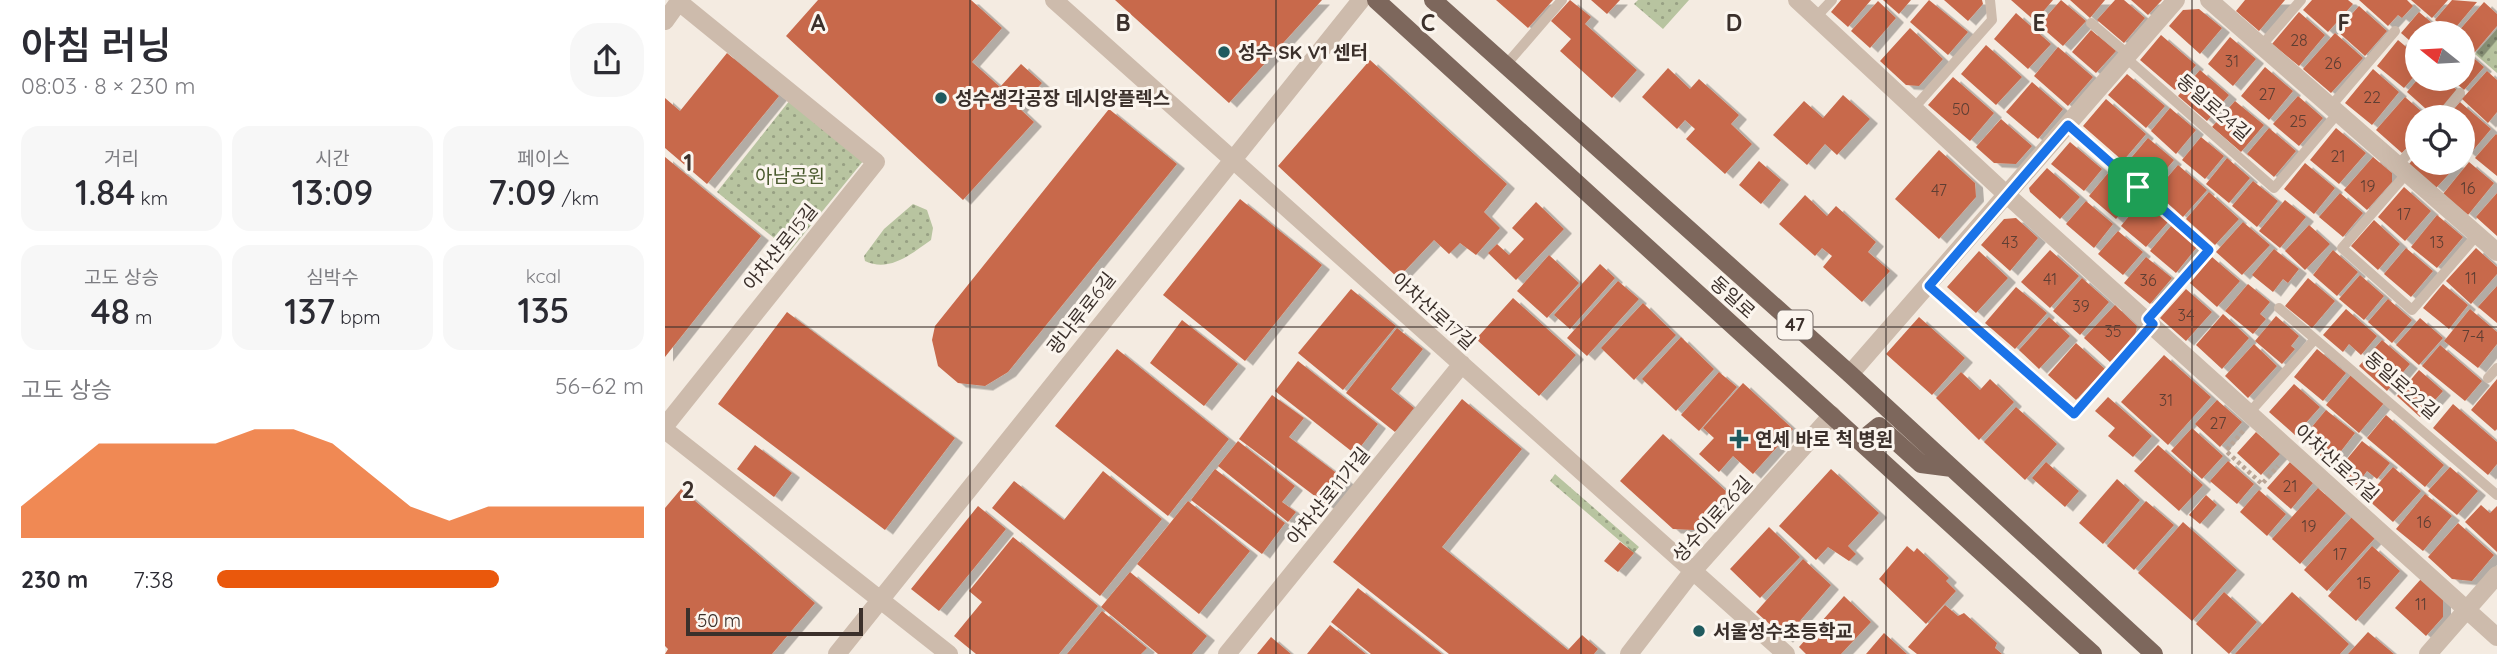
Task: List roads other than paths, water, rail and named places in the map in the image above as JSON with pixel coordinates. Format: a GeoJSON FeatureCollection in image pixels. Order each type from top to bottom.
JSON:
{"type":"FeatureCollection","features":[{"type":"Feature","properties":{"kind":"main road","name":"동일로"},"geometry":{"type":"LineString","coordinates":[[1376,0],[2093,654]]}},
{"type":"Feature","properties":{"kind":"main road","name":"동일로"},"geometry":{"type":"LineString","coordinates":[[1433,0],[1850,374],[2154,654]]}},
{"type":"Feature","properties":{"kind":"main road"},"geometry":{"type":"LineString","coordinates":[[1871,450],[1868,435],[1879,426],[1921,464],[1952,468]]}},
{"type":"Feature","properties":{"kind":"street","name":"아차산로17길"},"geometry":{"type":"LineString","coordinates":[[1053,0],[1786,654]]}},
{"type":"Feature","properties":{"kind":"street","name":"광나루로6길"},"geometry":{"type":"LineString","coordinates":[[837,654],[1232,157],[1361,0]]}},
{"type":"Feature","properties":{"kind":"street","name":"아차산로21길"},"geometry":{"type":"LineString","coordinates":[[1797,0],[2007,195],[2151,321],[2497,637]]}},
{"type":"Feature","properties":{"kind":"street"},"geometry":{"type":"LineString","coordinates":[[1850,374],[2176,0]]}},
{"type":"Feature","properties":{"kind":"street"},"geometry":{"type":"LineString","coordinates":[[2210,0],[2497,252]]}},
{"type":"Feature","properties":{"kind":"street"},"geometry":{"type":"LineString","coordinates":[[665,21],[680,1]]}},
{"type":"Feature","properties":{"kind":"street","name":"아차산로15길"},"geometry":{"type":"LineString","coordinates":[[680,1],[876,162],[665,428],[949,654]]}},
{"type":"Feature","properties":{"kind":"street","name":"아차산로11가길"},"geometry":{"type":"LineString","coordinates":[[1227,654],[1462,365]]}},
{"type":"Feature","properties":{"kind":"street","name":"성수이로26길"},"geometry":{"type":"LineString","coordinates":[[1629,654],[1692,572],[1832,415]]}},
{"type":"Feature","properties":{"kind":"street"},"geometry":{"type":"LineString","coordinates":[[2428,654],[2497,575]]}},
{"type":"Feature","properties":{"kind":"lane"},"geometry":{"type":"LineString","coordinates":[[1505,66],[1562,0]]}},
{"type":"Feature","properties":{"kind":"lane"},"geometry":{"type":"LineString","coordinates":[[1816,18],[1832,0]]}},
{"type":"Feature","properties":{"kind":"lane"},"geometry":{"type":"LineString","coordinates":[[1914,108],[1992,20],[1990,0]]}},
{"type":"Feature","properties":{"kind":"lane"},"geometry":{"type":"LineString","coordinates":[[2262,46],[2301,0]]}},
{"type":"Feature","properties":{"kind":"lane","name":"동일로24길"},"geometry":{"type":"LineString","coordinates":[[2091,23],[2274,188],[2335,110]]}},
{"type":"Feature","properties":{"kind":"lane"},"geometry":{"type":"LineString","coordinates":[[2335,110],[2395,32]]}},
{"type":"Feature","properties":{"kind":"lane"},"geometry":{"type":"LineString","coordinates":[[2450,105],[2461,93]]}},
{"type":"Feature","properties":{"kind":"lane"},"geometry":{"type":"LineString","coordinates":[[1929,286],[2074,414],[2209,250],[2068,125]]}},
{"type":"Feature","properties":{"kind":"lane"},"geometry":{"type":"LineString","coordinates":[[2405,164],[2342,248],[2412,310],[2477,235]]}},
{"type":"Feature","properties":{"kind":"lane","name":"동일로22길"},"geometry":{"type":"LineString","coordinates":[[2279,308],[2497,495]]}},
{"type":"Feature","properties":{"kind":"lane"},"geometry":{"type":"LineString","coordinates":[[2252,414],[2315,339]]}},
{"type":"Feature","properties":{"kind":"lane"},"geometry":{"type":"LineString","coordinates":[[2488,378],[2497,368]]}},
{"type":"Feature","properties":{"kind":"place","name":"성수 SK V1 센터"},"geometry":{"type":"Point","coordinates":[1224,52]}},
{"type":"Feature","properties":{"kind":"place","name":"성수생각공장 데시앙플렉스"},"geometry":{"type":"Point","coordinates":[941,98]}},
{"type":"Feature","properties":{"kind":"place","name":"연세 바로 척 병원"},"geometry":{"type":"Point","coordinates":[1739,439]}},
{"type":"Feature","properties":{"kind":"place","name":"서울성수초등학교"},"geometry":{"type":"Point","coordinates":[1699,631]}},
{"type":"Feature","properties":{"kind":"park label","name":"아남공원"},"geometry":{"type":"Point","coordinates":[790,176]}}]}
